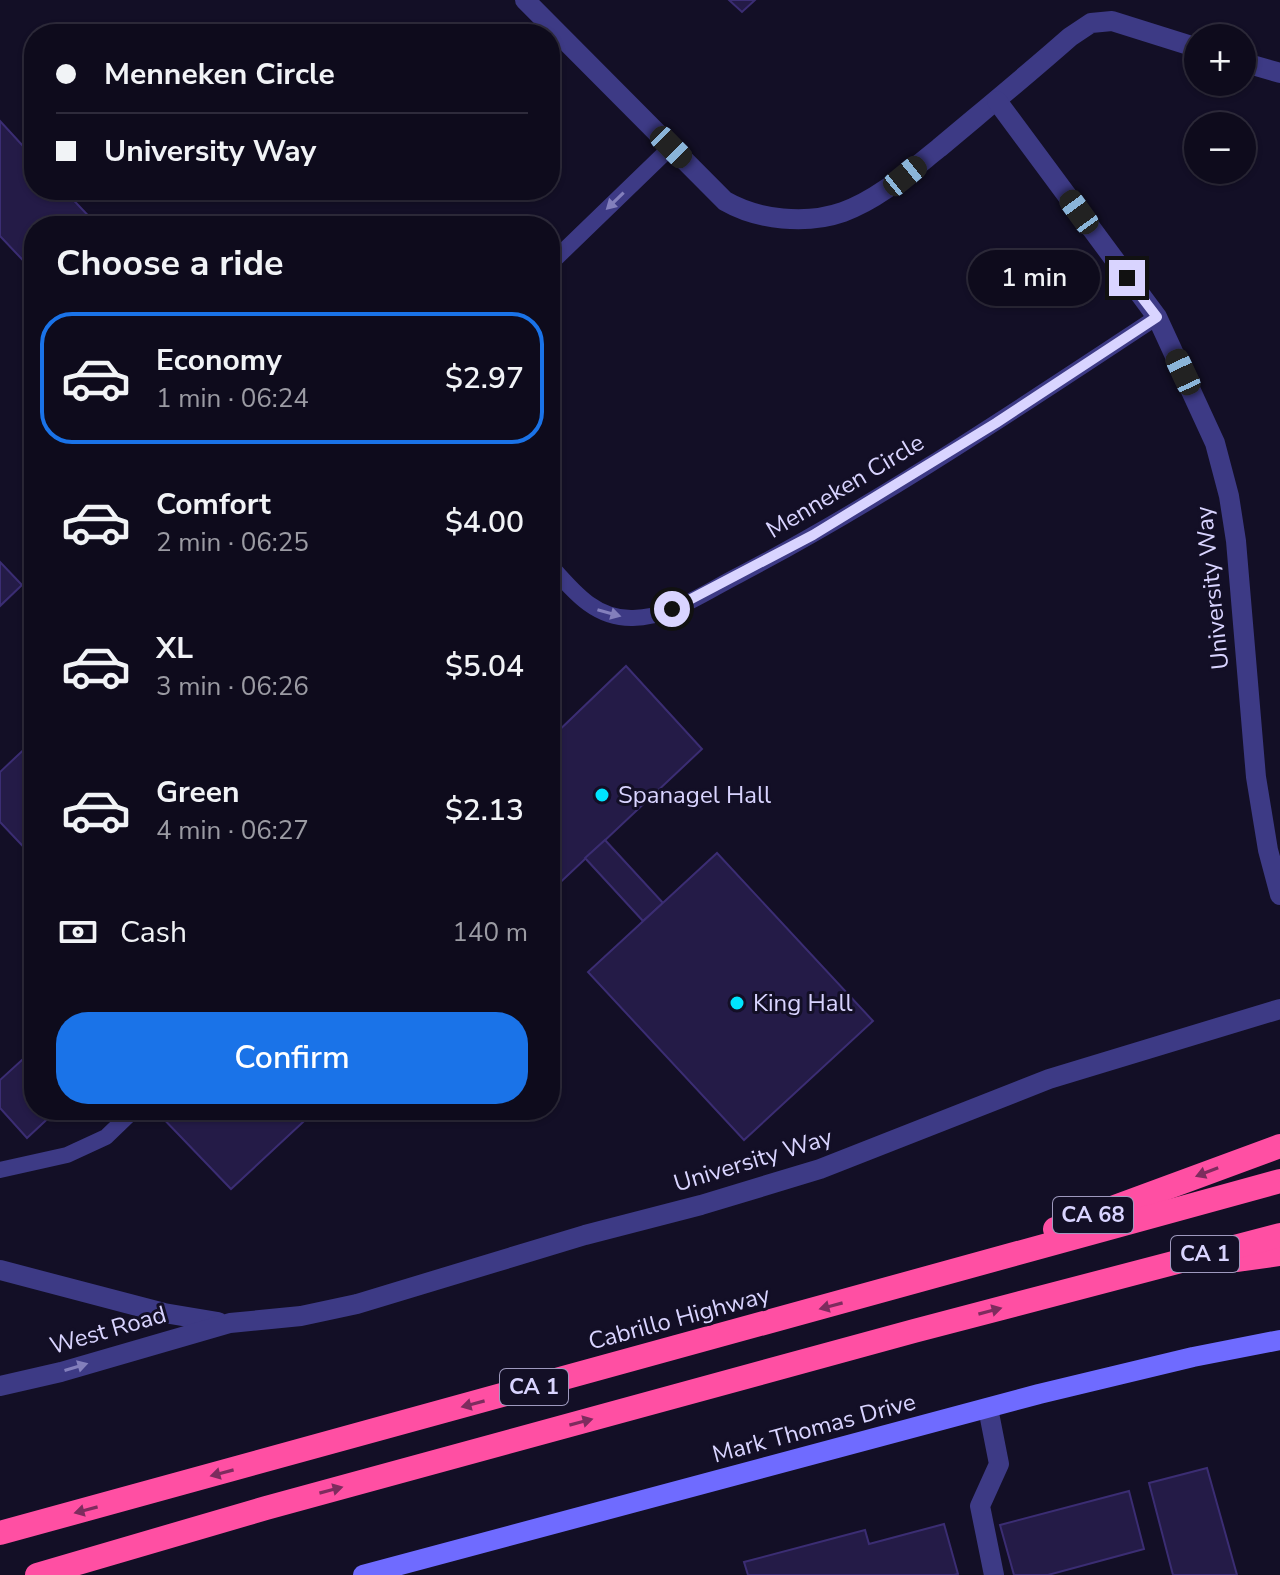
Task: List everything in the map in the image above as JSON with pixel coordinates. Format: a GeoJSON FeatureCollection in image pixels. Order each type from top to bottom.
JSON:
{"type":"FeatureCollection","features":[{"type":"Feature","properties":{"kind":"highway","name":"CA 68"},"geometry":{"type":"LineString","coordinates":[[906,1285],[1280,1146]]}},
{"type":"Feature","properties":{"kind":"highway","name":"Cabrillo Highway"},"geometry":{"type":"LineString","coordinates":[[0,1533],[1280,1181]]}},
{"type":"Feature","properties":{"kind":"highway","name":"CA 1"},"geometry":{"type":"LineString","coordinates":[[37,1575],[266,1508],[1280,1235]]}},
{"type":"Feature","properties":{"kind":"highway"},"geometry":{"type":"LineString","coordinates":[[1131,1273],[1280,1254]]}},
{"type":"Feature","properties":{"kind":"highway"},"geometry":{"type":"LineString","coordinates":[[54,1575],[84,1560]]}},
{"type":"Feature","properties":{"kind":"street"},"geometry":{"type":"LineString","coordinates":[[525,0],[549,24]]}},
{"type":"Feature","properties":{"kind":"street"},"geometry":{"type":"LineString","coordinates":[[560,35],[725,201],[742,211],[794,219],[819,218],[844,212],[905,176],[1070,37],[1091,23],[1112,21],[1184,44]]}},
{"type":"Feature","properties":{"kind":"street"},"geometry":{"type":"LineString","coordinates":[[1256,66],[1280,73]]}},
{"type":"Feature","properties":{"kind":"street","name":"University Way"},"geometry":{"type":"LineString","coordinates":[[997,101],[1157,317],[1209,427],[1229,496],[1256,777],[1268,850],[1280,895]]}},
{"type":"Feature","properties":{"kind":"street","name":"University Way"},"geometry":{"type":"LineString","coordinates":[[230,1323],[301,1316],[357,1304],[585,1235],[701,1205],[820,1169],[1049,1079],[1280,1009]]}},
{"type":"Feature","properties":{"kind":"street"},"geometry":{"type":"LineString","coordinates":[[0,1270],[164,1313],[230,1323]]}},
{"type":"Feature","properties":{"kind":"street","name":"West Road"},"geometry":{"type":"LineString","coordinates":[[0,1386],[61,1372],[230,1323]]}},
{"type":"Feature","properties":{"kind":"street","name":"Mark Thomas Drive"},"geometry":{"type":"LineString","coordinates":[[363,1575],[1131,1371],[1280,1340]]}},
{"type":"Feature","properties":{"kind":"street"},"geometry":{"type":"LineString","coordinates":[[988,1408],[999,1464],[980,1506],[994,1575]]}},
{"type":"Feature","properties":{"kind":"lane"},"geometry":{"type":"LineString","coordinates":[[560,254],[671,147]]}},
{"type":"Feature","properties":{"kind":"lane","name":"Menneken Circle"},"geometry":{"type":"LineString","coordinates":[[560,576],[597,611],[633,619],[672,609],[813,535],[996,423],[1157,317]]}},
{"type":"Feature","properties":{"kind":"lane"},"geometry":{"type":"LineString","coordinates":[[0,1170],[67,1155],[106,1137],[124,1120]]}},
{"type":"Feature","properties":{"kind":"building"},"geometry":{"type":"Polygon","coordinates":[[[729,0],[755,0],[742,12],[729,0]]]}},
{"type":"Feature","properties":{"kind":"building"},"geometry":{"type":"Polygon","coordinates":[[[0,121],[24,147],[24,200],[73,200],[89,216],[24,216],[24,261],[0,236],[0,121]]]}},
{"type":"Feature","properties":{"kind":"building"},"geometry":{"type":"Polygon","coordinates":[[[0,562],[22,585],[0,606],[0,562]]]}},
{"type":"Feature","properties":{"kind":"building","name":"Spanagel Hall"},"geometry":{"type":"Polygon","coordinates":[[[626,666],[702,749],[560,883],[560,729],[626,666]]]}},
{"type":"Feature","properties":{"kind":"building"},"geometry":{"type":"Polygon","coordinates":[[[24,749],[24,847],[0,822],[0,772],[24,749]]]}},
{"type":"Feature","properties":{"kind":"building"},"geometry":{"type":"Polygon","coordinates":[[[605,840],[663,903],[643,921],[585,858],[605,840]]]}},
{"type":"Feature","properties":{"kind":"building","name":"King Hall"},"geometry":{"type":"Polygon","coordinates":[[[717,853],[873,1021],[744,1140],[588,972],[717,853]]]}},
{"type":"Feature","properties":{"kind":"building"},"geometry":{"type":"Polygon","coordinates":[[[24,1058],[24,1120],[46,1120],[27,1138],[0,1108],[0,1080],[24,1058]]]}},
{"type":"Feature","properties":{"kind":"building"},"geometry":{"type":"Polygon","coordinates":[[[165,1120],[305,1120],[231,1189],[165,1120]]]}},
{"type":"Feature","properties":{"kind":"building"},"geometry":{"type":"Polygon","coordinates":[[[1207,1468],[1237,1575],[1173,1575],[1149,1483],[1207,1468]]]}},
{"type":"Feature","properties":{"kind":"building"},"geometry":{"type":"Polygon","coordinates":[[[1129,1491],[1144,1549],[1048,1575],[1014,1575],[1000,1525],[1129,1491]]]}},
{"type":"Feature","properties":{"kind":"building"},"geometry":{"type":"Polygon","coordinates":[[[944,1524],[958,1574],[954,1575],[748,1575],[744,1562],[865,1530],[869,1544],[944,1524]]]}},
{"type":"Feature","properties":{"kind":"place","name":"Spanagel Hall"},"geometry":{"type":"Point","coordinates":[602,795]}},
{"type":"Feature","properties":{"kind":"place","name":"King Hall"},"geometry":{"type":"Point","coordinates":[737,1003]}},
{"type":"Feature","properties":{"kind":"route"},"geometry":{"type":"LineString","coordinates":[[672,609],[813,535],[996,423],[1157,317],[1127,278]]}}]}
